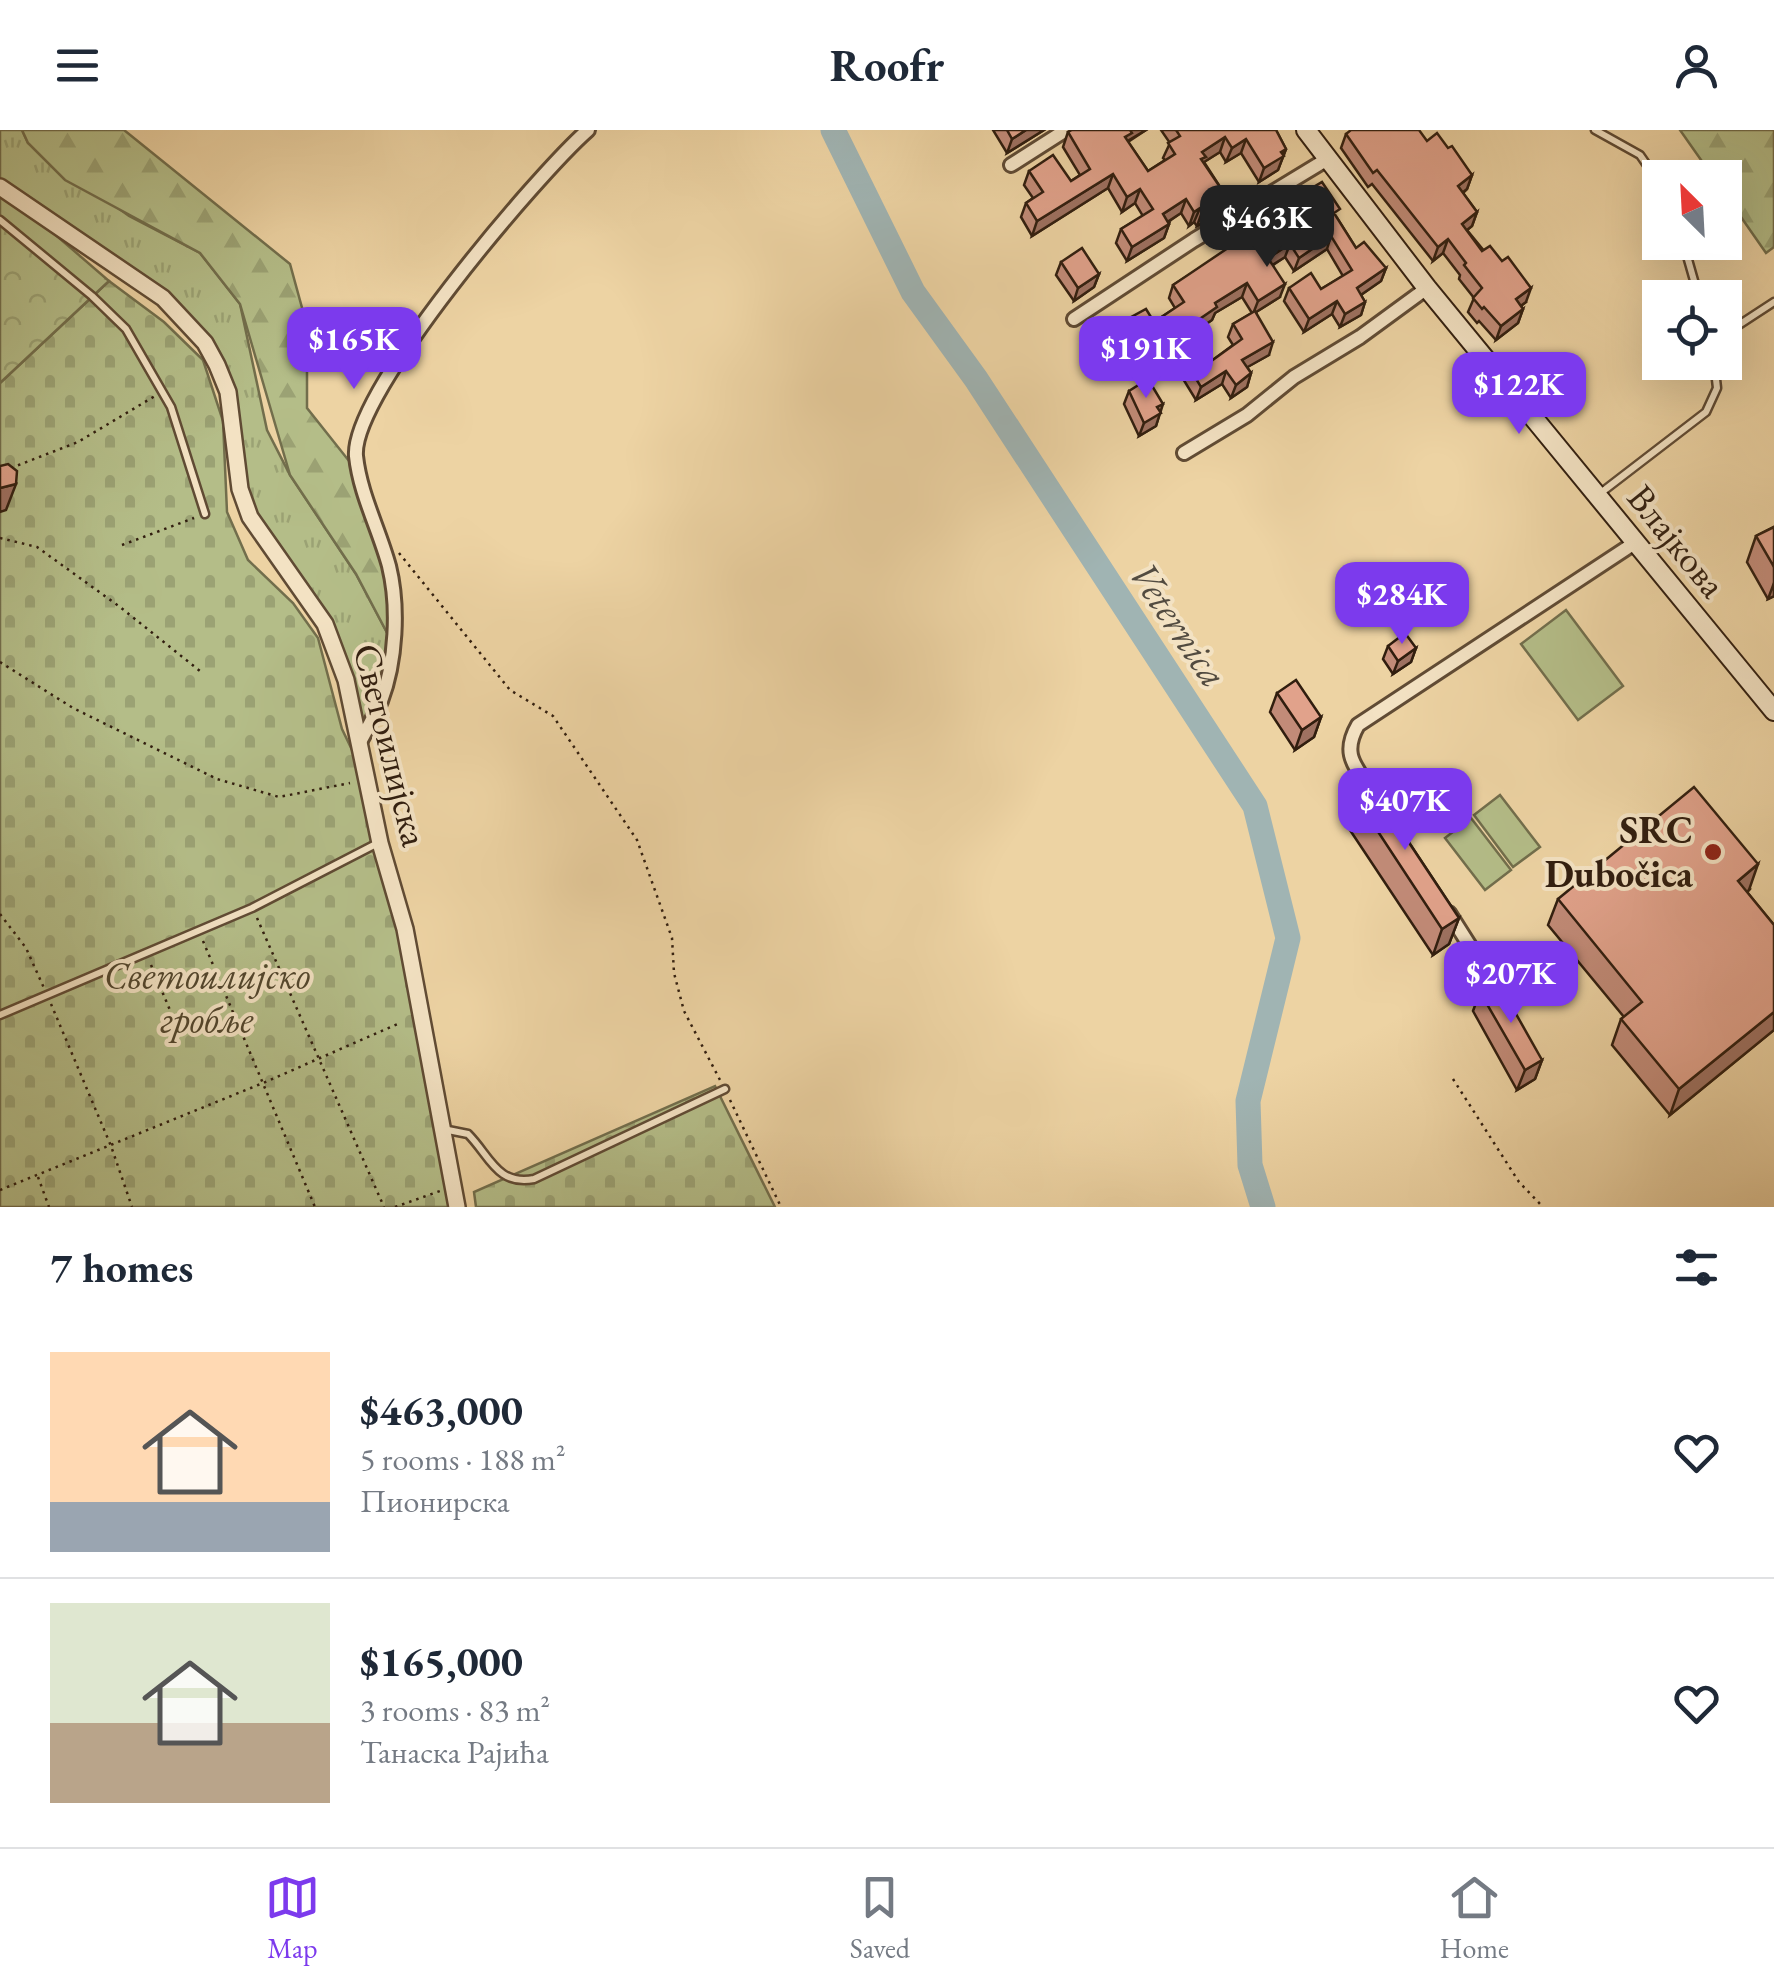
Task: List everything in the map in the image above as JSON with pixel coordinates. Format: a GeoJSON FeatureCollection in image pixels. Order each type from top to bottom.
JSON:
{"type":"FeatureCollection","features":[{"type":"Feature","properties":{"kind":"main road","name":"Влајкова"},"geometry":{"type":"LineString","coordinates":[[1306,130],[1427,288],[1772,705]]}},
{"type":"Feature","properties":{"kind":"street"},"geometry":{"type":"LineString","coordinates":[[360,742],[381,700],[393,644],[393,598],[389,566],[366,501],[356,454],[360,427],[376,394],[448,289],[527,194],[588,130]]}},
{"type":"Feature","properties":{"kind":"street"},"geometry":{"type":"LineString","coordinates":[[1011,166],[1066,130]]}},
{"type":"Feature","properties":{"kind":"street"},"geometry":{"type":"LineString","coordinates":[[1074,319],[1328,158]]}},
{"type":"Feature","properties":{"kind":"street","name":"Светоилијска"},"geometry":{"type":"LineString","coordinates":[[0,187],[164,298],[205,343],[228,392],[240,489],[250,517],[325,624],[346,680],[380,842],[406,929],[457,1207]]}},
{"type":"Feature","properties":{"kind":"street"},"geometry":{"type":"LineString","coordinates":[[1184,453],[1247,416],[1294,377],[1360,337],[1427,288]]}},
{"type":"Feature","properties":{"kind":"street"},"geometry":{"type":"LineString","coordinates":[[1379,803],[1348,754],[1349,740],[1358,725],[1636,542]]}},
{"type":"Feature","properties":{"kind":"street"},"geometry":{"type":"LineString","coordinates":[[1440,899],[1501,996]]}},
{"type":"Feature","properties":{"kind":"lane"},"geometry":{"type":"LineString","coordinates":[[1595,130],[1643,160]]}},
{"type":"Feature","properties":{"kind":"lane"},"geometry":{"type":"LineString","coordinates":[[0,220],[126,329],[162,391],[188,452],[195,489],[205,514]]}},
{"type":"Feature","properties":{"kind":"lane"},"geometry":{"type":"LineString","coordinates":[[1742,323],[1774,302]]}},
{"type":"Feature","properties":{"kind":"lane"},"geometry":{"type":"LineString","coordinates":[[1598,494],[1706,412],[1717,388],[1716,380]]}},
{"type":"Feature","properties":{"kind":"lane"},"geometry":{"type":"LineString","coordinates":[[0,1016],[252,908],[380,842]]}},
{"type":"Feature","properties":{"kind":"lane"},"geometry":{"type":"LineString","coordinates":[[442,1130],[468,1134],[502,1176],[520,1182],[534,1179],[725,1089]]}},
{"type":"Feature","properties":{"kind":"path"},"geometry":{"type":"LineString","coordinates":[[0,472],[78,442],[162,391]]}},
{"type":"Feature","properties":{"kind":"path"},"geometry":{"type":"LineString","coordinates":[[122,546],[205,514]]}},
{"type":"Feature","properties":{"kind":"path"},"geometry":{"type":"LineString","coordinates":[[0,538],[36,547],[200,671]]}},
{"type":"Feature","properties":{"kind":"path"},"geometry":{"type":"LineString","coordinates":[[392,544],[510,690],[553,716],[637,840],[672,938],[674,973],[684,1012],[781,1207]]}},
{"type":"Feature","properties":{"kind":"path"},"geometry":{"type":"LineString","coordinates":[[0,662],[73,708],[218,780],[278,796],[366,779]]}},
{"type":"Feature","properties":{"kind":"path"},"geometry":{"type":"LineString","coordinates":[[252,908],[384,1207]]}},
{"type":"Feature","properties":{"kind":"path"},"geometry":{"type":"LineString","coordinates":[[0,914],[26,948],[111,1146],[132,1207]]}},
{"type":"Feature","properties":{"kind":"path"},"geometry":{"type":"LineString","coordinates":[[199,931],[315,1207]]}},
{"type":"Feature","properties":{"kind":"path"},"geometry":{"type":"LineString","coordinates":[[146,954],[180,1034]]}},
{"type":"Feature","properties":{"kind":"path"},"geometry":{"type":"LineString","coordinates":[[0,1190],[400,1023]]}},
{"type":"Feature","properties":{"kind":"path"},"geometry":{"type":"LineString","coordinates":[[1453,1078],[1520,1182],[1543,1207]]}},
{"type":"Feature","properties":{"kind":"path"},"geometry":{"type":"LineString","coordinates":[[38,1175],[49,1207]]}},
{"type":"Feature","properties":{"kind":"path"},"geometry":{"type":"LineString","coordinates":[[395,1207],[440,1191]]}},
{"type":"Feature","properties":{"kind":"green space"},"geometry":{"type":"Polygon","coordinates":[[[0,130],[22,130],[28,143],[129,216],[200,253],[240,304],[267,430],[290,475],[356,574],[393,644],[381,700],[360,742],[335,647],[250,517],[228,392],[184,318],[0,187],[0,130]]]}},
{"type":"Feature","properties":{"kind":"green space"},"geometry":{"type":"Polygon","coordinates":[[[22,130],[124,130],[290,264],[307,326],[307,408],[361,476],[389,566],[393,644],[356,574],[290,475],[240,304],[200,253],[65,180],[28,143],[22,130]]]}},
{"type":"Feature","properties":{"kind":"green space"},"geometry":{"type":"Polygon","coordinates":[[[1680,130],[1774,130],[1774,247],[1766,253],[1742,218],[1742,160],[1701,160],[1680,130]]]}},
{"type":"Feature","properties":{"kind":"green space"},"geometry":{"type":"Polygon","coordinates":[[[0,187],[109,281],[0,383],[0,187]]]}},
{"type":"Feature","properties":{"kind":"green space","name":"Светоилијско гробље"},"geometry":{"type":"Polygon","coordinates":[[[109,281],[164,322],[203,360],[223,421],[227,512],[248,560],[293,603],[318,638],[342,729],[366,779],[457,1207],[0,1207],[0,383],[109,281]]]}},
{"type":"Feature","properties":{"kind":"green space"},"geometry":{"type":"Polygon","coordinates":[[[1566,610],[1623,686],[1578,720],[1521,644],[1566,610]]]}},
{"type":"Feature","properties":{"kind":"green space"},"geometry":{"type":"Polygon","coordinates":[[[1500,795],[1540,847],[1513,867],[1474,815],[1500,795]]]}},
{"type":"Feature","properties":{"kind":"green space"},"geometry":{"type":"Polygon","coordinates":[[[1471,818],[1511,870],[1485,890],[1445,838],[1471,818]]]}},
{"type":"Feature","properties":{"kind":"green space"},"geometry":{"type":"Polygon","coordinates":[[[715,1086],[775,1207],[476,1207],[474,1192],[715,1086]]]}},
{"type":"Feature","properties":{"kind":"building"},"geometry":{"type":"Polygon","coordinates":[[[1007,130],[1026,130],[1012,139],[1007,130]]]}},
{"type":"Feature","properties":{"kind":"building"},"geometry":{"type":"Polygon","coordinates":[[[1130,130],[1132,133],[1125,137],[1148,171],[1175,154],[1168,143],[1180,136],[1176,130],[1276,130],[1286,149],[1281,152],[1284,156],[1264,168],[1246,139],[1232,148],[1225,137],[1202,152],[1206,157],[1201,159],[1224,193],[1214,200],[1216,204],[1194,212],[1186,199],[1163,214],[1169,224],[1132,247],[1121,229],[1153,209],[1140,189],[1127,197],[1113,174],[1037,221],[1026,203],[1043,192],[1029,171],[1053,155],[1071,181],[1090,169],[1068,132],[1130,130]]]}},
{"type":"Feature","properties":{"kind":"building"},"geometry":{"type":"Polygon","coordinates":[[[1351,130],[1419,130],[1427,141],[1437,133],[1448,148],[1452,146],[1472,175],[1458,186],[1477,212],[1462,224],[1482,251],[1490,246],[1502,261],[1508,257],[1531,288],[1516,299],[1523,309],[1501,326],[1482,309],[1473,298],[1482,288],[1466,263],[1448,239],[1438,247],[1377,170],[1373,173],[1346,134],[1351,130]]]}},
{"type":"Feature","properties":{"kind":"building"},"geometry":{"type":"Polygon","coordinates":[[[1322,182],[1340,209],[1334,213],[1356,248],[1364,242],[1386,268],[1357,288],[1365,302],[1345,314],[1337,301],[1309,319],[1289,288],[1311,273],[1321,289],[1352,270],[1331,236],[1299,258],[1290,244],[1268,258],[1285,284],[1258,301],[1247,283],[1163,344],[1156,333],[1128,349],[1120,334],[1129,329],[1124,321],[1146,309],[1154,322],[1184,302],[1173,285],[1306,200],[1302,194],[1322,182]]]}},
{"type":"Feature","properties":{"kind":"building"},"geometry":{"type":"Polygon","coordinates":[[[1082,248],[1099,274],[1078,288],[1061,262],[1082,248]]]}},
{"type":"Feature","properties":{"kind":"building"},"geometry":{"type":"Polygon","coordinates":[[[1255,311],[1273,342],[1242,360],[1251,373],[1236,385],[1226,371],[1201,387],[1182,356],[1199,345],[1210,362],[1242,339],[1233,324],[1255,311]]]}},
{"type":"Feature","properties":{"kind":"building"},"geometry":{"type":"Polygon","coordinates":[[[1148,379],[1163,404],[1157,407],[1161,413],[1144,423],[1129,391],[1148,379]]]}},
{"type":"Feature","properties":{"kind":"building"},"geometry":{"type":"Polygon","coordinates":[[[8,464],[17,471],[16,484],[0,488],[0,466],[8,464]]]}},
{"type":"Feature","properties":{"kind":"building"},"geometry":{"type":"Polygon","coordinates":[[[1774,527],[1774,567],[1756,536],[1774,527]]]}},
{"type":"Feature","properties":{"kind":"building"},"geometry":{"type":"Polygon","coordinates":[[[1405,633],[1416,648],[1398,661],[1388,646],[1405,633]]]}},
{"type":"Feature","properties":{"kind":"building"},"geometry":{"type":"Polygon","coordinates":[[[1296,680],[1321,717],[1302,730],[1277,693],[1296,680]]]}},
{"type":"Feature","properties":{"kind":"building"},"geometry":{"type":"Polygon","coordinates":[[[1374,778],[1384,793],[1378,796],[1459,918],[1442,929],[1352,792],[1374,778]]]}},
{"type":"Feature","properties":{"kind":"building"},"geometry":{"type":"Polygon","coordinates":[[[1694,787],[1758,864],[1738,881],[1774,925],[1774,1012],[1679,1089],[1621,1019],[1642,1002],[1558,899],[1694,787]]]}},
{"type":"Feature","properties":{"kind":"building"},"geometry":{"type":"Polygon","coordinates":[[[1498,982],[1542,1060],[1525,1070],[1480,992],[1498,982]]]}},
{"type":"Feature","properties":{"kind":"waterway","name":"Veternica"},"geometry":{"type":"LineString","coordinates":[[833,130],[913,292],[976,379],[1255,806],[1288,938],[1248,1101],[1250,1165],[1263,1207]]}},
{"type":"Feature","properties":{"kind":"place","name":"SRC Dubočica"},"geometry":{"type":"Point","coordinates":[1713,852]}}]}
